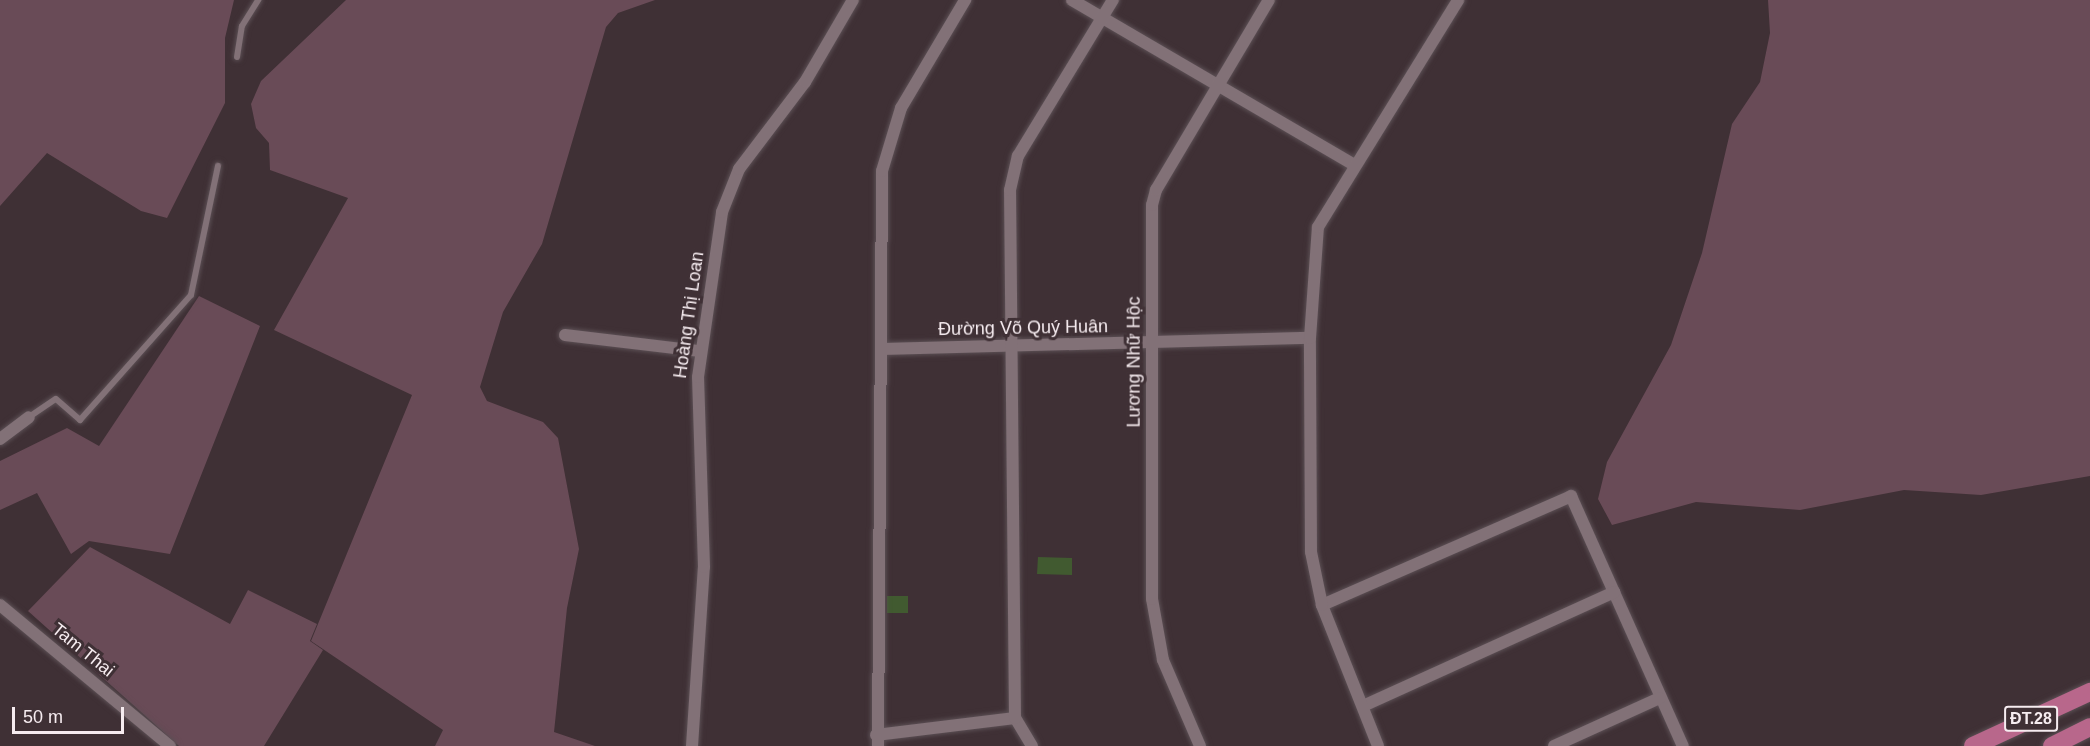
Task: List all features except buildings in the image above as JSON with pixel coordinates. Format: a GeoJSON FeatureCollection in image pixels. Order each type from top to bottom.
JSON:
{"type":"FeatureCollection","features":[{"type":"Feature","properties":{"kind":"main road","name":"ĐT.28"},"geometry":{"type":"LineString","coordinates":[[1972,746],[2090,692]]}},
{"type":"Feature","properties":{"kind":"main road","name":"ĐT.28"},"geometry":{"type":"LineString","coordinates":[[2052,746],[2090,727]]}},
{"type":"Feature","properties":{"kind":"street","name":"Hoàng Thị Loan"},"geometry":{"type":"LineString","coordinates":[[692,746],[704,567],[698,501],[700,351],[722,212],[739,169],[805,82],[853,0]]}},
{"type":"Feature","properties":{"kind":"street"},"geometry":{"type":"LineString","coordinates":[[965,0],[910,90],[889,140],[882,171],[877,740],[1015,718]]}},
{"type":"Feature","properties":{"kind":"street"},"geometry":{"type":"LineString","coordinates":[[1072,0],[1354,165]]}},
{"type":"Feature","properties":{"kind":"street"},"geometry":{"type":"LineString","coordinates":[[1032,746],[1015,718],[1010,190],[1018,156],[1113,0]]}},
{"type":"Feature","properties":{"kind":"street","name":"Lương Nhữ Hộc"},"geometry":{"type":"LineString","coordinates":[[1200,746],[1163,660],[1152,599],[1152,342],[1156,190],[1269,0]]}},
{"type":"Feature","properties":{"kind":"street"},"geometry":{"type":"LineString","coordinates":[[1378,746],[1322,605],[1311,552],[1310,338],[1318,227],[1354,165],[1458,0]]}},
{"type":"Feature","properties":{"kind":"street"},"geometry":{"type":"LineString","coordinates":[[565,334],[700,351]]}},
{"type":"Feature","properties":{"kind":"street","name":"Đường Võ Quý Huân"},"geometry":{"type":"LineString","coordinates":[[882,349],[1310,338]]}},
{"type":"Feature","properties":{"kind":"street"},"geometry":{"type":"LineString","coordinates":[[0,439],[29,417]]}},
{"type":"Feature","properties":{"kind":"street"},"geometry":{"type":"LineString","coordinates":[[1322,605],[1571,496],[1683,746]]}},
{"type":"Feature","properties":{"kind":"street"},"geometry":{"type":"LineString","coordinates":[[1363,706],[1614,592]]}},
{"type":"Feature","properties":{"kind":"street","name":"Tam Thai"},"geometry":{"type":"LineString","coordinates":[[0,605],[170,746]]}},
{"type":"Feature","properties":{"kind":"street"},"geometry":{"type":"LineString","coordinates":[[1554,746],[1660,698]]}},
{"type":"Feature","properties":{"kind":"lane"},"geometry":{"type":"LineString","coordinates":[[237,57],[242,26],[258,0]]}},
{"type":"Feature","properties":{"kind":"lane"},"geometry":{"type":"LineString","coordinates":[[29,417],[56,399],[80,420],[191,295],[218,166]]}},
{"type":"Feature","properties":{"kind":"shaded area"},"geometry":{"type":"Polygon","coordinates":[[[0,0],[234,0],[225,38],[225,103],[167,218],[141,211],[47,153],[0,206],[0,0]]]}},
{"type":"Feature","properties":{"kind":"shaded area"},"geometry":{"type":"Polygon","coordinates":[[[346,0],[655,0],[618,13],[606,27],[542,244],[503,312],[480,387],[487,401],[543,422],[558,438],[579,549],[567,608],[554,732],[595,746],[435,746],[443,730],[311,641],[412,395],[274,330],[348,198],[270,170],[269,143],[256,128],[251,104],[261,81],[346,0]]]}},
{"type":"Feature","properties":{"kind":"shaded area"},"geometry":{"type":"Polygon","coordinates":[[[1768,0],[2090,0],[2090,476],[1981,495],[1904,490],[1800,510],[1696,502],[1612,525],[1598,499],[1607,462],[1671,345],[1702,253],[1732,124],[1760,82],[1770,33],[1768,0]]]}},
{"type":"Feature","properties":{"kind":"shaded area"},"geometry":{"type":"Polygon","coordinates":[[[199,296],[260,326],[170,554],[89,541],[71,554],[37,493],[0,510],[0,461],[67,428],[99,446],[199,296]]]}},
{"type":"Feature","properties":{"kind":"shaded area"},"geometry":{"type":"Polygon","coordinates":[[[90,547],[230,624],[248,590],[317,624],[310,641],[323,650],[264,746],[179,746],[28,611],[90,547]]]}}]}
